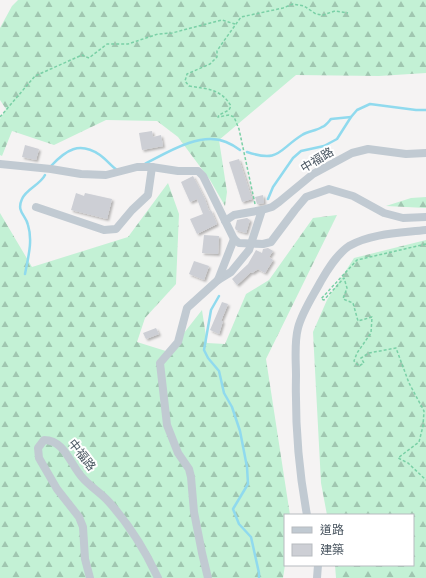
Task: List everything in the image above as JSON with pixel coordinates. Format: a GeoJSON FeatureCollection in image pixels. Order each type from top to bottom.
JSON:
{"type":"FeatureCollection","features":[{"type":"Feature","properties":{"kind":"street","name":"中福路"},"geometry":{"type":"LineString","coordinates":[[225,221],[234,215],[272,207],[313,174],[352,153],[368,149],[406,154],[426,153]]}},
{"type":"Feature","properties":{"kind":"street"},"geometry":{"type":"LineString","coordinates":[[0,164],[51,169],[81,174],[106,175],[138,167],[152,167],[178,171],[198,171],[203,176],[234,239],[239,243],[264,244],[272,242],[295,210],[306,198],[329,189],[353,196],[384,213],[403,218],[426,217]]}},
{"type":"Feature","properties":{"kind":"street"},"geometry":{"type":"LineString","coordinates":[[36,207],[104,230],[116,229],[132,210],[148,195],[152,167]]}},
{"type":"Feature","properties":{"kind":"street"},"geometry":{"type":"LineString","coordinates":[[208,578],[194,512],[189,469],[178,453],[167,425],[160,363],[178,342],[187,308],[218,280],[231,272],[249,250],[259,210]]}},
{"type":"Feature","properties":{"kind":"street"},"geometry":{"type":"LineString","coordinates":[[307,514],[300,480],[296,434],[296,346],[298,327],[303,314],[330,267],[348,247],[360,241],[384,234],[426,230]]}},
{"type":"Feature","properties":{"kind":"street"},"geometry":{"type":"LineString","coordinates":[[218,280],[234,239]]}},
{"type":"Feature","properties":{"kind":"street","name":"中福路"},"geometry":{"type":"LineString","coordinates":[[90,578],[85,559],[83,527],[79,517],[57,489],[39,458],[38,448],[44,440],[52,440],[60,445],[82,476],[108,501],[127,524],[146,553],[158,578]]}},
{"type":"Feature","properties":{"kind":"street"},"geometry":{"type":"LineString","coordinates":[[317,578],[318,566]]}},
{"type":"Feature","properties":{"kind":"path"},"geometry":{"type":"LineString","coordinates":[[259,210],[239,129],[234,117],[229,115],[218,117],[218,115],[229,110],[231,106],[220,93],[189,86],[185,81],[187,74],[210,64],[217,56],[217,51],[241,17],[283,8],[293,4],[304,6],[316,14],[323,15],[335,11],[348,12]]}},
{"type":"Feature","properties":{"kind":"path"},"geometry":{"type":"LineString","coordinates":[[0,117],[35,76],[82,55],[89,58],[106,44],[128,44],[158,34],[172,33],[222,20],[235,24]]}},
{"type":"Feature","properties":{"kind":"path"},"geometry":{"type":"LineString","coordinates":[[426,244],[357,260],[321,299],[324,300],[344,278],[347,288],[343,299],[353,303],[358,321],[372,317],[371,333],[354,361],[359,366],[364,363],[361,358],[369,353],[396,348],[409,383],[424,411],[423,426],[419,442],[398,458],[408,463],[426,480]]}},
{"type":"Feature","properties":{"kind":"green space"},"geometry":{"type":"Polygon","coordinates":[[[18,0],[426,0],[426,73],[379,76],[296,75],[219,140],[227,192],[225,206],[210,180],[178,137],[157,121],[106,120],[54,145],[12,131],[2,156],[0,155],[0,119],[6,109],[0,100],[0,28],[12,6],[18,0]]]}},
{"type":"Feature","properties":{"kind":"green space"},"geometry":{"type":"Polygon","coordinates":[[[168,183],[179,214],[176,284],[145,318],[137,342],[169,352],[202,310],[207,343],[225,344],[246,294],[269,280],[313,218],[337,215],[266,359],[290,514],[284,514],[285,566],[283,578],[0,578],[0,213],[32,267],[128,237],[168,183]]]}},
{"type":"Feature","properties":{"kind":"green space"},"geometry":{"type":"Polygon","coordinates":[[[426,197],[426,208],[386,206],[411,198],[426,197]]]}},
{"type":"Feature","properties":{"kind":"green space"},"geometry":{"type":"Polygon","coordinates":[[[426,240],[426,578],[336,578],[335,566],[414,566],[414,514],[327,514],[321,483],[313,332],[327,300],[354,258],[426,240]]]}},
{"type":"Feature","properties":{"kind":"building"},"geometry":{"type":"Polygon","coordinates":[[[152,131],[153,137],[161,135],[163,146],[142,150],[139,133],[152,131]]]}},
{"type":"Feature","properties":{"kind":"building"},"geometry":{"type":"Polygon","coordinates":[[[25,145],[39,149],[36,160],[22,157],[25,145]]]}},
{"type":"Feature","properties":{"kind":"building"},"geometry":{"type":"Polygon","coordinates":[[[239,159],[252,199],[242,202],[229,162],[239,159]]]}},
{"type":"Feature","properties":{"kind":"building"},"geometry":{"type":"Polygon","coordinates":[[[193,176],[205,199],[209,211],[211,210],[217,224],[197,234],[190,219],[203,214],[197,199],[190,202],[181,182],[193,176]]]}},
{"type":"Feature","properties":{"kind":"building"},"geometry":{"type":"Polygon","coordinates":[[[76,193],[84,196],[85,193],[112,199],[107,219],[71,210],[76,193]]]}},
{"type":"Feature","properties":{"kind":"building"},"geometry":{"type":"Polygon","coordinates":[[[263,195],[264,203],[257,204],[255,197],[263,195]]]}},
{"type":"Feature","properties":{"kind":"building"},"geometry":{"type":"Polygon","coordinates":[[[247,218],[250,220],[246,233],[236,230],[237,220],[247,218]]]}},
{"type":"Feature","properties":{"kind":"building"},"geometry":{"type":"Polygon","coordinates":[[[204,235],[219,236],[218,254],[202,253],[204,235]]]}},
{"type":"Feature","properties":{"kind":"building"},"geometry":{"type":"Polygon","coordinates":[[[268,248],[273,251],[269,257],[273,260],[265,273],[258,269],[252,273],[251,272],[237,285],[232,279],[248,264],[256,250],[262,253],[263,249],[268,248]]]}},
{"type":"Feature","properties":{"kind":"building"},"geometry":{"type":"Polygon","coordinates":[[[194,261],[209,266],[204,280],[189,274],[194,261]]]}},
{"type":"Feature","properties":{"kind":"building"},"geometry":{"type":"Polygon","coordinates":[[[222,302],[228,304],[221,321],[223,321],[219,334],[210,330],[222,302]]]}},
{"type":"Feature","properties":{"kind":"building"},"geometry":{"type":"Polygon","coordinates":[[[156,328],[159,334],[146,339],[143,333],[156,328]]]}},
{"type":"Feature","properties":{"kind":"waterway"},"geometry":{"type":"LineString","coordinates":[[268,199],[273,187],[293,158],[301,151],[324,146],[337,139],[357,110],[370,104],[426,110]]}},
{"type":"Feature","properties":{"kind":"waterway"},"geometry":{"type":"LineString","coordinates":[[247,152],[266,156],[273,155],[283,150],[302,135],[325,126],[331,119],[351,117]]}},
{"type":"Feature","properties":{"kind":"waterway"},"geometry":{"type":"LineString","coordinates":[[143,165],[183,145],[205,139],[216,139],[226,142],[240,150]]}},
{"type":"Feature","properties":{"kind":"waterway"},"geometry":{"type":"LineString","coordinates":[[51,166],[68,152],[79,148],[86,149],[100,155],[117,170]]}},
{"type":"Feature","properties":{"kind":"waterway"},"geometry":{"type":"LineString","coordinates":[[25,274],[30,250],[30,237],[27,222],[21,210],[20,203],[27,192],[40,182],[45,175]]}},
{"type":"Feature","properties":{"kind":"waterway"},"geometry":{"type":"LineString","coordinates":[[219,296],[211,310],[204,350],[208,358],[219,371],[224,393],[232,407],[240,431],[247,467],[248,484],[233,509],[239,524],[251,537],[259,578]]}}]}
